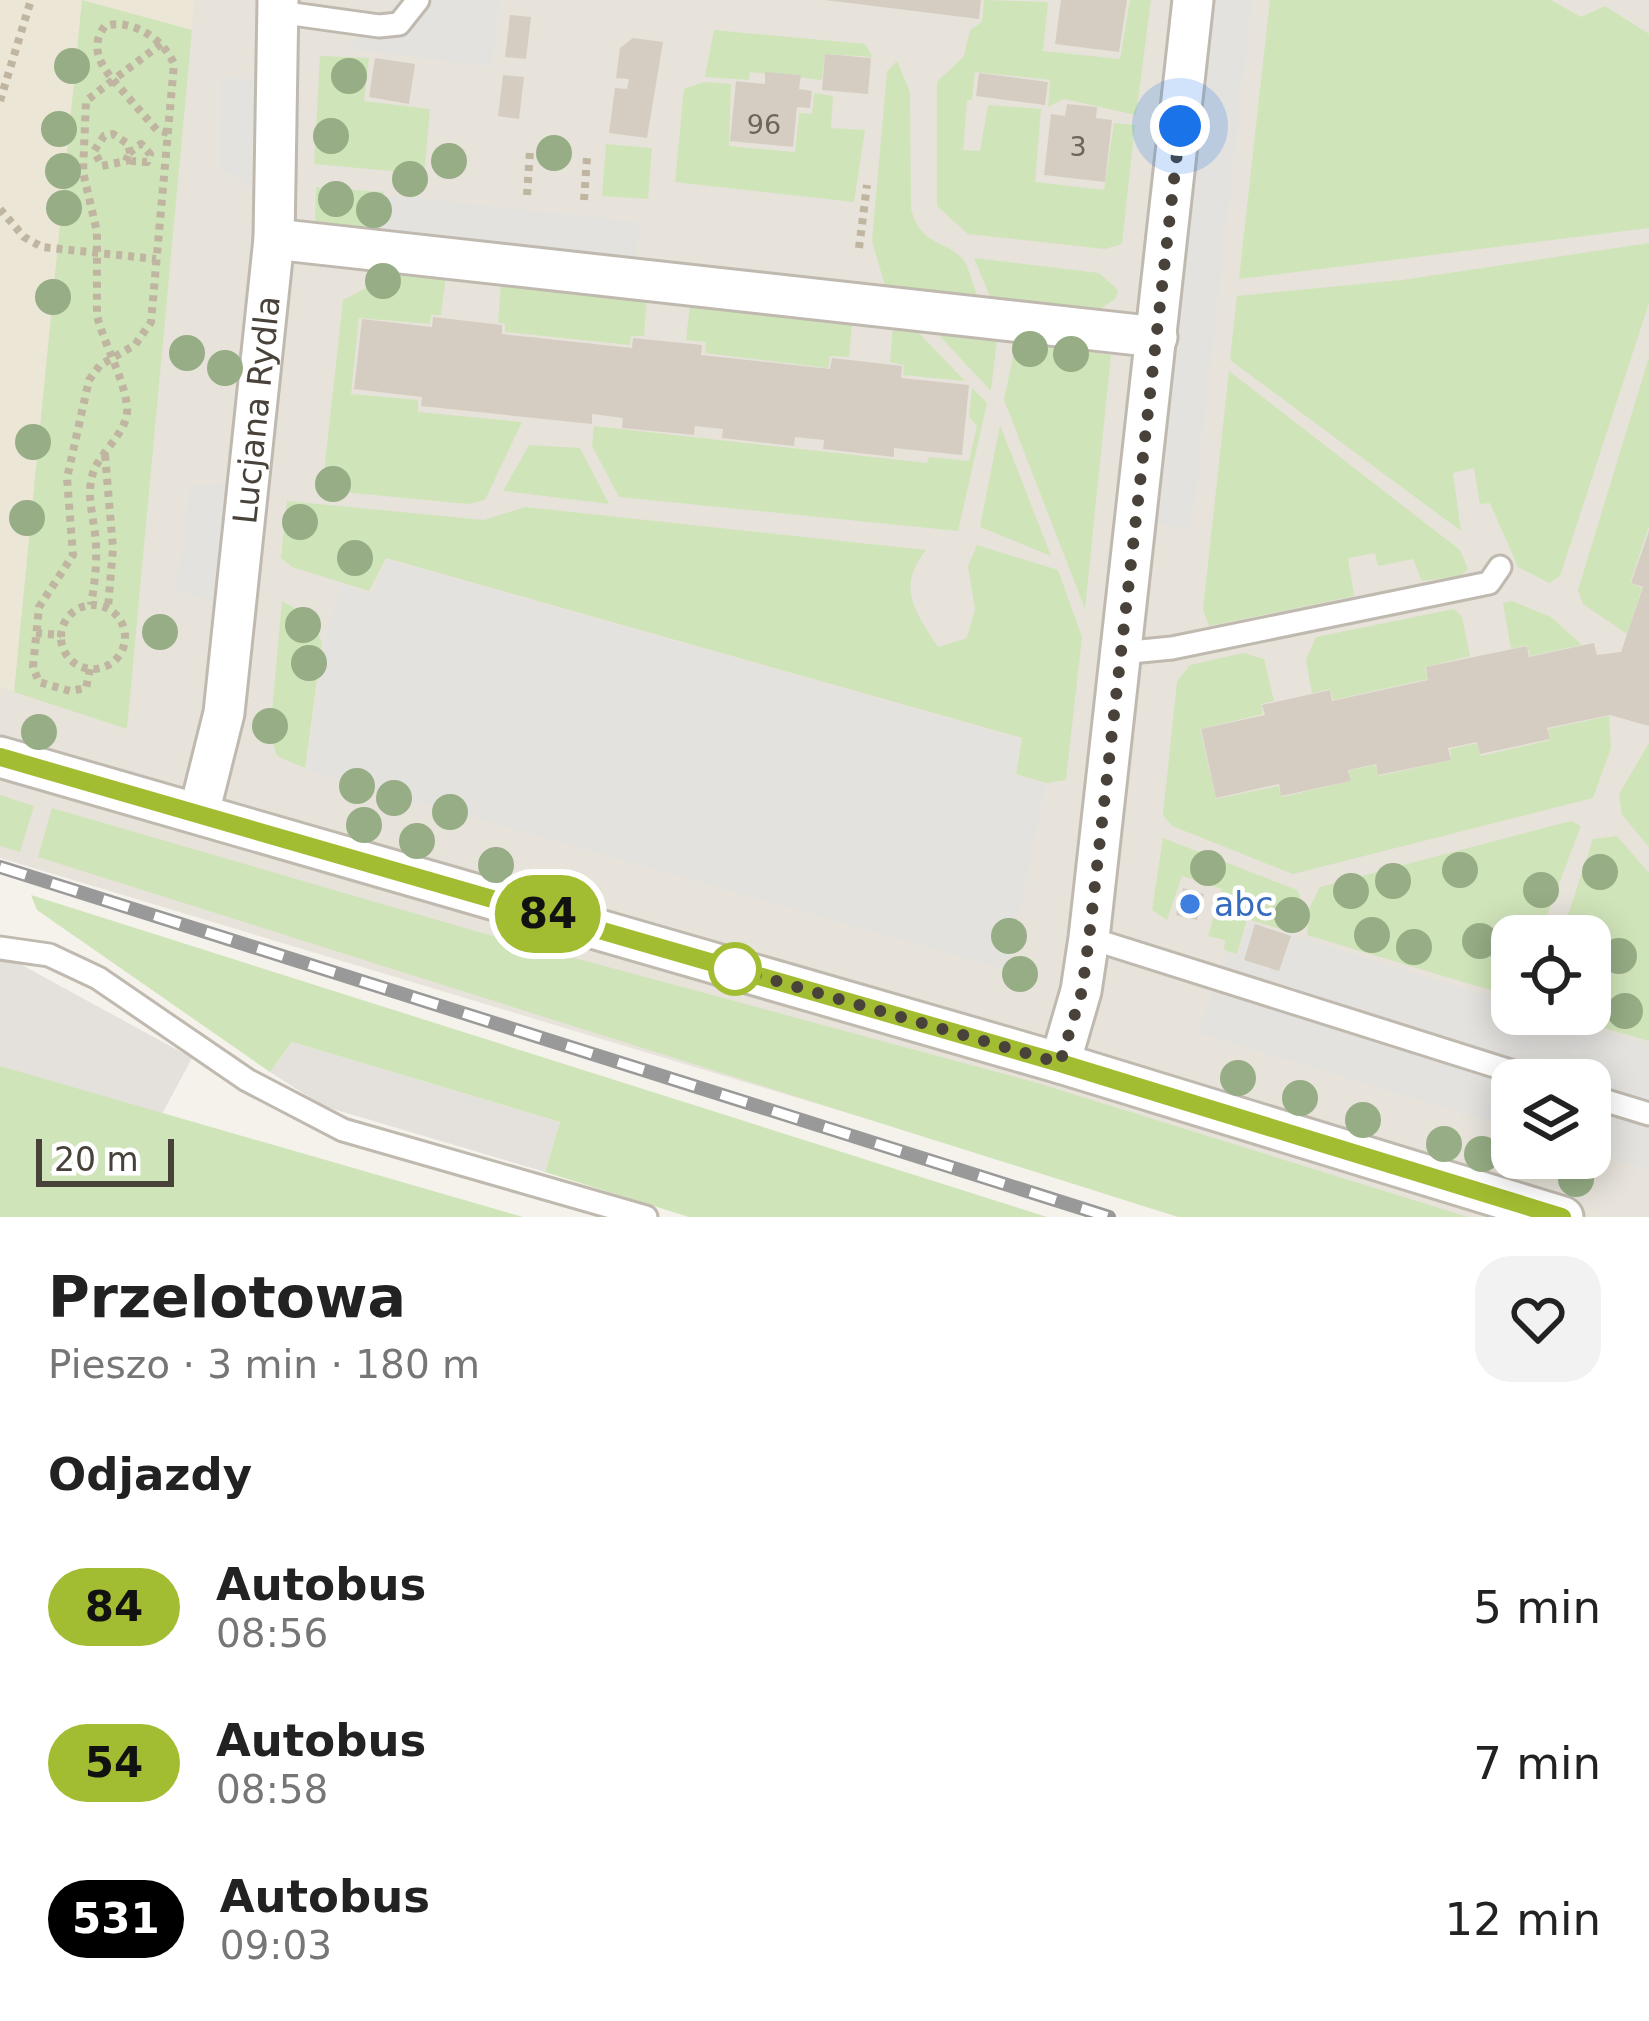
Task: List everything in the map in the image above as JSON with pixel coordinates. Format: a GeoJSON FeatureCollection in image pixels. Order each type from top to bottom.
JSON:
{"type":"FeatureCollection","features":[{"type":"Feature","properties":{"kind":"street"},"geometry":{"type":"LineString","coordinates":[[1060,1063],[1082,991],[1089,938],[1193,0]]}},
{"type":"Feature","properties":{"kind":"street","name":"Lucjana Rydla"},"geometry":{"type":"LineString","coordinates":[[199,813],[224,713],[274,239],[278,6]]}},
{"type":"Feature","properties":{"kind":"street"},"geometry":{"type":"LineString","coordinates":[[274,239],[1157,337]]}},
{"type":"Feature","properties":{"kind":"street"},"geometry":{"type":"LineString","coordinates":[[0,758],[1060,1063],[1563,1217]]}},
{"type":"Feature","properties":{"kind":"lane"},"geometry":{"type":"LineString","coordinates":[[278,6],[379,26],[399,24],[418,0]]}},
{"type":"Feature","properties":{"kind":"lane"},"geometry":{"type":"LineString","coordinates":[[1120,652],[1172,648],[1489,583],[1500,567]]}},
{"type":"Feature","properties":{"kind":"lane"},"geometry":{"type":"LineString","coordinates":[[1089,938],[1491,1065]]}},
{"type":"Feature","properties":{"kind":"lane"},"geometry":{"type":"LineString","coordinates":[[0,948],[49,955],[98,978],[247,1080],[343,1130],[646,1217]]}},
{"type":"Feature","properties":{"kind":"lane"},"geometry":{"type":"LineString","coordinates":[[1611,1102],[1649,1114]]}},
{"type":"Feature","properties":{"kind":"path"},"geometry":{"type":"LineString","coordinates":[[0,101],[31,0]]}},
{"type":"Feature","properties":{"kind":"path"},"geometry":{"type":"LineString","coordinates":[[89,669],[83,691],[39,682],[33,667],[36,633],[43,596],[73,555],[67,478],[88,380],[111,358],[136,345],[149,328],[168,134],[174,64],[160,44],[122,22],[105,26],[98,54],[113,80],[157,130],[168,134]]}},
{"type":"Feature","properties":{"kind":"path"},"geometry":{"type":"LineString","coordinates":[[91,605],[97,543],[90,489],[94,469],[127,414],[97,316],[98,232],[84,187],[82,150],[86,101],[160,44]]}},
{"type":"Feature","properties":{"kind":"path"},"geometry":{"type":"LineString","coordinates":[[113,134],[122,137],[129,153],[126,161],[110,168],[102,166],[94,151],[97,142],[113,134]]}},
{"type":"Feature","properties":{"kind":"path"},"geometry":{"type":"LineString","coordinates":[[82,150],[94,151]]}},
{"type":"Feature","properties":{"kind":"path"},"geometry":{"type":"LineString","coordinates":[[526,195],[530,151]]}},
{"type":"Feature","properties":{"kind":"path"},"geometry":{"type":"LineString","coordinates":[[584,200],[587,158]]}},
{"type":"Feature","properties":{"kind":"path"},"geometry":{"type":"LineString","coordinates":[[859,248],[867,185]]}},
{"type":"Feature","properties":{"kind":"path"},"geometry":{"type":"LineString","coordinates":[[0,209],[24,238],[42,247],[156,259]]}},
{"type":"Feature","properties":{"kind":"path"},"geometry":{"type":"LineString","coordinates":[[104,454],[113,548],[108,608]]}},
{"type":"Feature","properties":{"kind":"path"},"geometry":{"type":"LineString","coordinates":[[91,605],[108,608],[124,627],[122,652],[102,668],[89,669],[69,657],[61,635],[70,614],[91,605]]}},
{"type":"Feature","properties":{"kind":"path"},"geometry":{"type":"LineString","coordinates":[[36,633],[61,635]]}},
{"type":"Feature","properties":{"kind":"shaded area"},"geometry":{"type":"Polygon","coordinates":[[[0,0],[1649,0],[1649,1217],[1193,1217],[0,858],[0,0]]]}},
{"type":"Feature","properties":{"kind":"shaded area"},"geometry":{"type":"Polygon","coordinates":[[[0,0],[194,0],[127,729],[0,687],[0,0]]]}},
{"type":"Feature","properties":{"kind":"shaded area"},"geometry":{"type":"Polygon","coordinates":[[[398,0],[500,0],[491,67],[347,48],[398,0]]]}},
{"type":"Feature","properties":{"kind":"shaded area"},"geometry":{"type":"Polygon","coordinates":[[[1214,0],[1252,0],[1192,528],[1158,525],[1214,0]]]}},
{"type":"Feature","properties":{"kind":"shaded area"},"geometry":{"type":"Polygon","coordinates":[[[221,77],[254,80],[251,188],[220,167],[221,77]]]}},
{"type":"Feature","properties":{"kind":"shaded area"},"geometry":{"type":"Polygon","coordinates":[[[386,195],[639,222],[635,262],[382,234],[386,195]]]}},
{"type":"Feature","properties":{"kind":"shaded area"},"geometry":{"type":"Polygon","coordinates":[[[229,483],[212,601],[176,590],[190,486],[229,483]]]}},
{"type":"Feature","properties":{"kind":"shaded area"},"geometry":{"type":"Polygon","coordinates":[[[387,560],[1021,739],[1014,776],[1046,784],[1007,970],[307,770],[325,640],[341,585],[373,594],[387,560]]]}},
{"type":"Feature","properties":{"kind":"shaded area"},"geometry":{"type":"Polygon","coordinates":[[[1248,921],[1491,997],[1491,1035],[1611,1034],[1649,1045],[1649,1170],[1611,1158],[1611,1059],[1491,1059],[1491,1122],[1198,1033],[1225,954],[1237,958],[1248,921]]]}},
{"type":"Feature","properties":{"kind":"shaded area"},"geometry":{"type":"Polygon","coordinates":[[[0,953],[192,1058],[161,1116],[0,1066],[0,953]]]}},
{"type":"Feature","properties":{"kind":"shaded area"},"geometry":{"type":"Polygon","coordinates":[[[292,1042],[560,1122],[545,1172],[323,1106],[270,1072],[292,1042]]]}},
{"type":"Feature","properties":{"kind":"green space"},"geometry":{"type":"Polygon","coordinates":[[[82,0],[192,30],[127,729],[14,692],[82,0]]]}},
{"type":"Feature","properties":{"kind":"green space"},"geometry":{"type":"Polygon","coordinates":[[[984,0],[1048,2],[1043,51],[1120,59],[1130,0],[1151,0],[1136,115],[1064,99],[1048,107],[1050,80],[975,72],[972,99],[967,101],[963,150],[980,151],[988,105],[1041,109],[1035,182],[1104,190],[1114,123],[1135,125],[1122,244],[1105,249],[968,234],[937,206],[937,82],[964,56],[970,30],[982,22],[984,0]]]}},
{"type":"Feature","properties":{"kind":"green space"},"geometry":{"type":"Polygon","coordinates":[[[1270,0],[1551,0],[1581,17],[1605,6],[1649,34],[1649,228],[1239,279],[1270,0]]]}},
{"type":"Feature","properties":{"kind":"green space"},"geometry":{"type":"Polygon","coordinates":[[[714,30],[865,44],[873,57],[825,54],[822,80],[750,72],[749,80],[705,77],[714,30]]]}},
{"type":"Feature","properties":{"kind":"green space"},"geometry":{"type":"Polygon","coordinates":[[[320,56],[369,58],[364,101],[430,109],[424,174],[314,164],[320,56]]]}},
{"type":"Feature","properties":{"kind":"green space"},"geometry":{"type":"Polygon","coordinates":[[[897,61],[910,92],[915,221],[926,235],[964,260],[977,295],[885,286],[872,241],[887,71],[897,61]]]}},
{"type":"Feature","properties":{"kind":"green space"},"geometry":{"type":"Polygon","coordinates":[[[704,82],[731,84],[729,146],[795,152],[799,113],[812,114],[814,93],[833,96],[831,128],[865,130],[854,202],[675,182],[684,89],[704,82]]]}},
{"type":"Feature","properties":{"kind":"green space"},"geometry":{"type":"Polygon","coordinates":[[[606,144],[652,148],[648,199],[602,196],[606,144]]]}},
{"type":"Feature","properties":{"kind":"green space"},"geometry":{"type":"Polygon","coordinates":[[[316,187],[384,192],[379,232],[315,226],[316,187]]]}},
{"type":"Feature","properties":{"kind":"green space"},"geometry":{"type":"Polygon","coordinates":[[[1649,243],[1649,303],[1560,576],[1549,583],[1518,567],[1490,503],[1480,504],[1474,468],[1453,473],[1461,531],[1230,360],[1237,296],[1402,280],[1649,243]]]}},
{"type":"Feature","properties":{"kind":"green space"},"geometry":{"type":"Polygon","coordinates":[[[974,258],[1099,273],[1118,290],[1115,299],[1100,309],[991,299],[974,258]]]}},
{"type":"Feature","properties":{"kind":"green space"},"geometry":{"type":"Polygon","coordinates":[[[411,265],[447,268],[441,315],[431,315],[430,324],[359,318],[351,394],[418,400],[418,412],[522,422],[485,500],[468,504],[322,490],[343,300],[411,265]]]}},
{"type":"Feature","properties":{"kind":"green space"},"geometry":{"type":"Polygon","coordinates":[[[501,283],[647,299],[644,336],[631,336],[630,345],[505,332],[505,324],[498,322],[501,283]]]}},
{"type":"Feature","properties":{"kind":"green space"},"geometry":{"type":"Polygon","coordinates":[[[690,303],[852,322],[849,357],[830,356],[828,368],[705,353],[706,342],[686,340],[690,303]]]}},
{"type":"Feature","properties":{"kind":"green space"},"geometry":{"type":"Polygon","coordinates":[[[893,326],[913,327],[965,381],[903,375],[904,365],[890,362],[893,326]]]}},
{"type":"Feature","properties":{"kind":"green space"},"geometry":{"type":"Polygon","coordinates":[[[935,331],[997,339],[991,390],[990,390],[935,331]]]}},
{"type":"Feature","properties":{"kind":"green space"},"geometry":{"type":"Polygon","coordinates":[[[1016,342],[1111,355],[1085,609],[1004,400],[1016,342]]]}},
{"type":"Feature","properties":{"kind":"green space"},"geometry":{"type":"Polygon","coordinates":[[[1649,357],[1649,526],[1630,583],[1642,588],[1627,634],[1583,604],[1578,590],[1649,357]]]}},
{"type":"Feature","properties":{"kind":"green space"},"geometry":{"type":"Polygon","coordinates":[[[1229,371],[1460,550],[1468,569],[1460,576],[1422,581],[1413,559],[1378,566],[1375,553],[1348,558],[1354,596],[1209,626],[1203,609],[1229,371]]]}},
{"type":"Feature","properties":{"kind":"green space"},"geometry":{"type":"Polygon","coordinates":[[[972,388],[987,403],[958,531],[619,497],[592,446],[594,426],[927,463],[929,457],[969,461],[977,426],[969,417],[972,388]]]}},
{"type":"Feature","properties":{"kind":"green space"},"geometry":{"type":"Polygon","coordinates":[[[1000,425],[1051,556],[980,527],[1000,425]]]}},
{"type":"Feature","properties":{"kind":"green space"},"geometry":{"type":"Polygon","coordinates":[[[529,445],[580,448],[609,504],[503,491],[529,445]]]}},
{"type":"Feature","properties":{"kind":"green space"},"geometry":{"type":"Polygon","coordinates":[[[287,501],[484,520],[525,507],[926,550],[912,576],[912,599],[938,647],[967,638],[975,609],[968,566],[977,545],[1058,570],[1082,637],[1066,780],[1046,783],[1016,774],[1022,738],[386,558],[369,591],[292,567],[281,558],[287,501]]]}},
{"type":"Feature","properties":{"kind":"green space"},"geometry":{"type":"Polygon","coordinates":[[[282,601],[310,617],[322,642],[305,768],[277,756],[270,734],[282,601]]]}},
{"type":"Feature","properties":{"kind":"green space"},"geometry":{"type":"Polygon","coordinates":[[[1512,601],[1551,617],[1582,645],[1530,656],[1527,645],[1511,649],[1503,603],[1512,601]]]}},
{"type":"Feature","properties":{"kind":"green space"},"geometry":{"type":"Polygon","coordinates":[[[1454,609],[1462,617],[1470,656],[1425,667],[1428,679],[1333,700],[1330,689],[1312,693],[1306,660],[1316,637],[1454,609]]]}},
{"type":"Feature","properties":{"kind":"green space"},"geometry":{"type":"Polygon","coordinates":[[[1243,653],[1264,659],[1274,701],[1261,704],[1263,714],[1200,729],[1216,799],[1278,786],[1282,797],[1351,781],[1349,770],[1375,765],[1379,776],[1451,760],[1450,749],[1477,743],[1481,756],[1550,740],[1548,729],[1609,716],[1611,748],[1593,798],[1293,874],[1172,826],[1163,815],[1177,681],[1190,665],[1243,653]]]}},
{"type":"Feature","properties":{"kind":"green space"},"geometry":{"type":"Polygon","coordinates":[[[1649,743],[1649,847],[1622,815],[1619,794],[1649,743]]]}},
{"type":"Feature","properties":{"kind":"green space"},"geometry":{"type":"Polygon","coordinates":[[[0,795],[34,806],[20,852],[0,846],[0,795]]]}},
{"type":"Feature","properties":{"kind":"green space"},"geometry":{"type":"Polygon","coordinates":[[[52,808],[482,933],[1034,1082],[1468,1217],[1178,1217],[38,857],[52,808]]]}},
{"type":"Feature","properties":{"kind":"green space"},"geometry":{"type":"Polygon","coordinates":[[[1571,821],[1581,826],[1547,915],[1491,915],[1491,990],[1307,935],[1310,907],[1320,887],[1571,821]]]}},
{"type":"Feature","properties":{"kind":"green space"},"geometry":{"type":"Polygon","coordinates":[[[1617,836],[1649,873],[1649,1041],[1611,1030],[1611,915],[1568,915],[1593,839],[1617,836]]]}},
{"type":"Feature","properties":{"kind":"green space"},"geometry":{"type":"Polygon","coordinates":[[[1163,838],[1297,890],[1293,933],[1247,919],[1237,954],[1224,950],[1225,940],[1208,936],[1222,889],[1182,876],[1167,920],[1152,910],[1163,838]]]}},
{"type":"Feature","properties":{"kind":"green space"},"geometry":{"type":"Polygon","coordinates":[[[31,895],[1047,1217],[689,1217],[545,1172],[560,1122],[292,1042],[270,1072],[37,910],[31,895]]]}},
{"type":"Feature","properties":{"kind":"green space"},"geometry":{"type":"Polygon","coordinates":[[[0,1066],[523,1217],[0,1217],[0,1066]]]}},
{"type":"Feature","properties":{"kind":"building"},"geometry":{"type":"Polygon","coordinates":[[[825,0],[981,0],[979,19],[825,0]]]}},
{"type":"Feature","properties":{"kind":"building"},"geometry":{"type":"Polygon","coordinates":[[[1061,0],[1127,0],[1119,52],[1055,44],[1061,0]]]}},
{"type":"Feature","properties":{"kind":"building"},"geometry":{"type":"Polygon","coordinates":[[[510,15],[531,17],[526,59],[505,57],[510,15]]]}},
{"type":"Feature","properties":{"kind":"building"},"geometry":{"type":"Polygon","coordinates":[[[633,38],[663,42],[647,138],[609,133],[615,88],[627,89],[629,79],[616,78],[620,48],[633,38]]]}},
{"type":"Feature","properties":{"kind":"building"},"geometry":{"type":"Polygon","coordinates":[[[825,54],[871,58],[868,94],[822,90],[825,54]]]}},
{"type":"Feature","properties":{"kind":"building"},"geometry":{"type":"Polygon","coordinates":[[[375,58],[415,64],[409,104],[369,97],[375,58]]]}},
{"type":"Feature","properties":{"kind":"building"},"geometry":{"type":"Polygon","coordinates":[[[765,72],[801,75],[799,89],[812,91],[810,108],[797,107],[793,147],[730,141],[736,81],[765,84],[765,72]]]}},
{"type":"Feature","properties":{"kind":"building"},"geometry":{"type":"Polygon","coordinates":[[[979,73],[1048,82],[1045,105],[976,96],[979,73]]]}},
{"type":"Feature","properties":{"kind":"building"},"geometry":{"type":"Polygon","coordinates":[[[503,75],[524,77],[519,119],[498,116],[503,75]]]}},
{"type":"Feature","properties":{"kind":"building"},"geometry":{"type":"Polygon","coordinates":[[[1067,104],[1097,107],[1096,118],[1112,120],[1105,182],[1044,175],[1051,114],[1065,116],[1067,104]]]}},
{"type":"Feature","properties":{"kind":"building"},"geometry":{"type":"Polygon","coordinates":[[[433,317],[502,325],[502,334],[632,348],[633,338],[702,345],[701,355],[830,369],[832,358],[902,366],[901,378],[969,385],[962,455],[894,448],[894,457],[823,449],[824,440],[795,437],[794,446],[722,438],[723,429],[695,426],[694,435],[622,428],[623,418],[592,414],[592,424],[421,406],[422,397],[354,389],[362,319],[432,327],[433,317]]]}},
{"type":"Feature","properties":{"kind":"building"},"geometry":{"type":"Polygon","coordinates":[[[1649,531],[1649,726],[1610,715],[1547,728],[1550,739],[1480,754],[1477,742],[1448,748],[1451,760],[1378,775],[1376,764],[1348,770],[1351,781],[1281,796],[1279,784],[1216,798],[1201,729],[1265,715],[1262,705],[1330,690],[1332,701],[1428,680],[1426,667],[1527,646],[1529,657],[1594,643],[1597,655],[1621,652],[1643,587],[1631,583],[1649,531]]]}},
{"type":"Feature","properties":{"kind":"building","name":"abc"},"geometry":{"type":"Polygon","coordinates":[[[1183,888],[1204,894],[1197,920],[1176,915],[1183,888]]]}},
{"type":"Feature","properties":{"kind":"building"},"geometry":{"type":"Polygon","coordinates":[[[1255,924],[1291,936],[1279,971],[1244,960],[1255,924]]]}},
{"type":"Feature","properties":{"kind":"railway"},"geometry":{"type":"LineString","coordinates":[[0,867],[1109,1217]]}},
{"type":"Feature","properties":{"kind":"bus line","name":"84"},"geometry":{"type":"LineString","coordinates":[[0,757],[1060,1063],[1562,1217]]}},
{"type":"Feature","properties":{"kind":"place","name":"abc"},"geometry":{"type":"Point","coordinates":[1190,904]}},
{"type":"Feature","properties":{"kind":"route"},"geometry":{"type":"LineString","coordinates":[[735,969],[1060,1063],[1082,991],[1089,938],[1180,126]]}}]}
